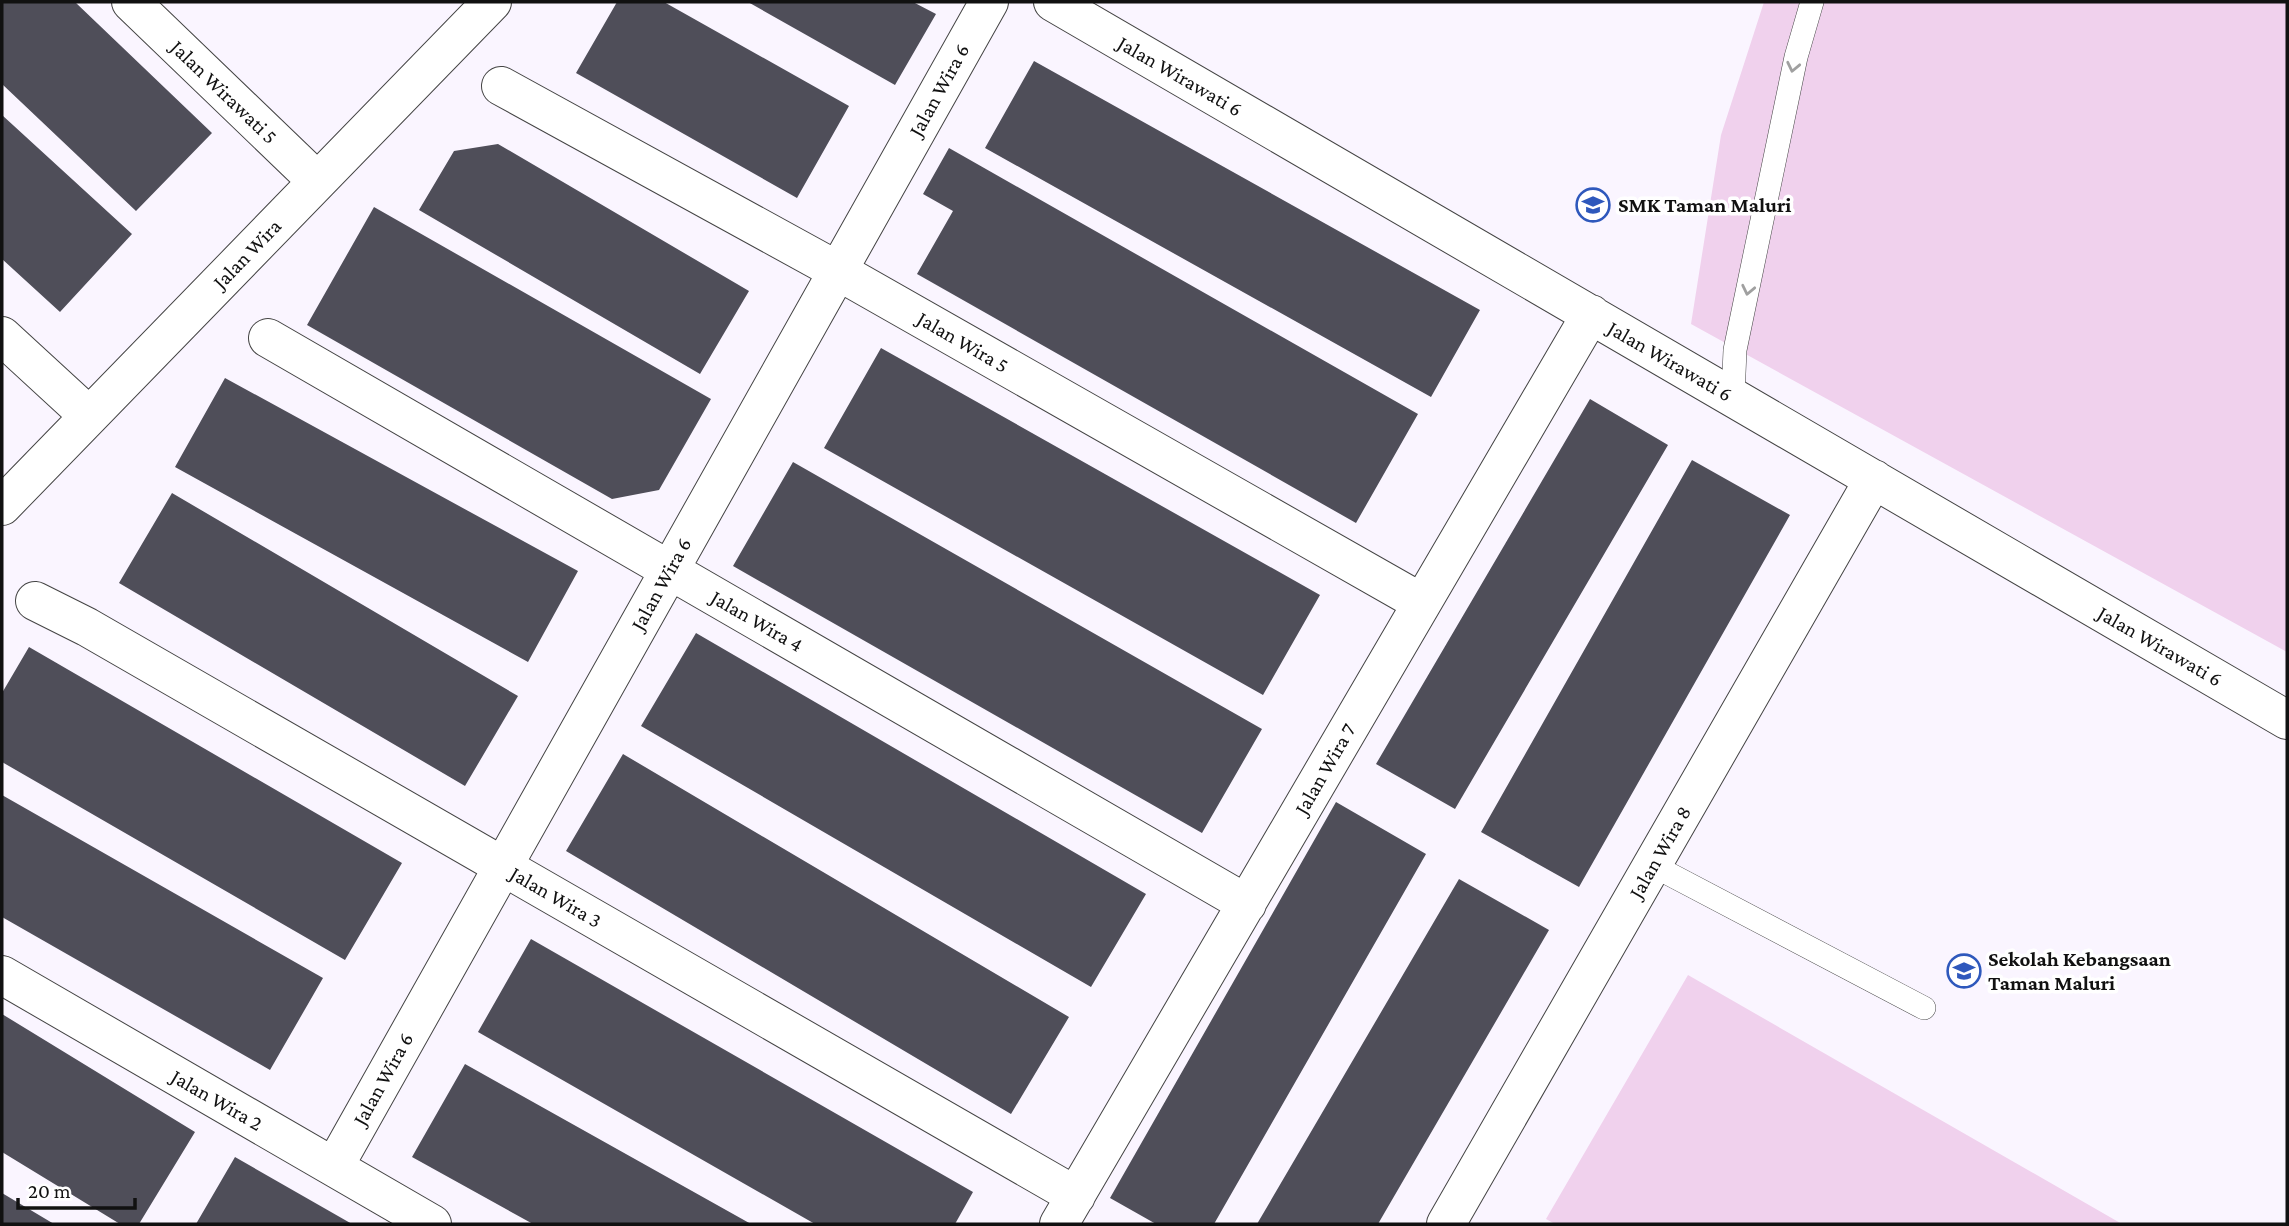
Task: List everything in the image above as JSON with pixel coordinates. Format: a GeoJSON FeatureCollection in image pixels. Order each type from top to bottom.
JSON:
{"type":"FeatureCollection","features":[{"type":"Feature","properties":{"kind":"street","name":"Jalan Wirawati 5"},"geometry":{"type":"LineString","coordinates":[[131,2],[317,181]]}},
{"type":"Feature","properties":{"kind":"street","name":"Jalan Wira"},"geometry":{"type":"LineString","coordinates":[[2,506],[492,2]]}},
{"type":"Feature","properties":{"kind":"street","name":"Jalan Wira 6"},"geometry":{"type":"LineString","coordinates":[[334,1167],[989,2]]}},
{"type":"Feature","properties":{"kind":"street","name":"Jalan Wirawati 6"},"geometry":{"type":"LineString","coordinates":[[1053,2],[2287,720]]}},
{"type":"Feature","properties":{"kind":"street","name":"Jalan Wira 5"},"geometry":{"type":"LineString","coordinates":[[501,86],[838,271],[1422,603]]}},
{"type":"Feature","properties":{"kind":"street","name":"Jalan Wira 7"},"geometry":{"type":"LineString","coordinates":[[1067,1210],[1591,314]]}},
{"type":"Feature","properties":{"kind":"street"},"geometry":{"type":"LineString","coordinates":[[2,336],[89,416]]}},
{"type":"Feature","properties":{"kind":"street","name":"Jalan Wira 4"},"geometry":{"type":"LineString","coordinates":[[268,338],[1247,904]]}},
{"type":"Feature","properties":{"kind":"street","name":"Jalan Wira 8"},"geometry":{"type":"LineString","coordinates":[[1446,1224],[1874,479]]}},
{"type":"Feature","properties":{"kind":"street","name":"Jalan Wira 3"},"geometry":{"type":"LineString","coordinates":[[35,601],[87,627],[502,866],[1067,1210]]}},
{"type":"Feature","properties":{"kind":"street","name":"Jalan Wira 2"},"geometry":{"type":"LineString","coordinates":[[2,975],[432,1224]]}},
{"type":"Feature","properties":{"kind":"lane"},"geometry":{"type":"LineString","coordinates":[[1733,397],[1735,350],[1796,57],[1812,2]]}},
{"type":"Feature","properties":{"kind":"lane"},"geometry":{"type":"LineString","coordinates":[[1652,865],[1924,1008]]}},
{"type":"Feature","properties":{"kind":"shaded area"},"geometry":{"type":"Polygon","coordinates":[[[1764,2],[2287,2],[2287,652],[1691,324],[1721,135],[1764,2]]]}},
{"type":"Feature","properties":{"kind":"shaded area"},"geometry":{"type":"Polygon","coordinates":[[[1688,975],[2122,1224],[1555,1224],[1546,1219],[1688,975]]]}},
{"type":"Feature","properties":{"kind":"building"},"geometry":{"type":"Polygon","coordinates":[[[2,2],[75,2],[212,133],[136,211],[2,84],[2,2]]]}},
{"type":"Feature","properties":{"kind":"building"},"geometry":{"type":"Polygon","coordinates":[[[617,2],[664,2],[849,106],[797,198],[576,73],[617,2]]]}},
{"type":"Feature","properties":{"kind":"building"},"geometry":{"type":"Polygon","coordinates":[[[748,2],[913,2],[936,14],[895,85],[748,2]]]}},
{"type":"Feature","properties":{"kind":"building"},"geometry":{"type":"Polygon","coordinates":[[[1034,61],[1480,310],[1431,397],[985,148],[1034,61]]]}},
{"type":"Feature","properties":{"kind":"building"},"geometry":{"type":"Polygon","coordinates":[[[2,115],[132,234],[60,312],[2,259],[2,115]]]}},
{"type":"Feature","properties":{"kind":"building"},"geometry":{"type":"Polygon","coordinates":[[[498,144],[749,291],[700,374],[419,210],[454,151],[498,144]]]}},
{"type":"Feature","properties":{"kind":"building"},"geometry":{"type":"Polygon","coordinates":[[[949,148],[1418,414],[1356,523],[917,274],[953,211],[923,194],[949,148]]]}},
{"type":"Feature","properties":{"kind":"building"},"geometry":{"type":"Polygon","coordinates":[[[374,207],[711,399],[659,490],[612,499],[307,325],[374,207]]]}},
{"type":"Feature","properties":{"kind":"building"},"geometry":{"type":"Polygon","coordinates":[[[881,348],[1320,595],[1263,695],[824,448],[881,348]]]}},
{"type":"Feature","properties":{"kind":"building"},"geometry":{"type":"Polygon","coordinates":[[[225,378],[578,571],[528,662],[175,467],[225,378]]]}},
{"type":"Feature","properties":{"kind":"building"},"geometry":{"type":"Polygon","coordinates":[[[1590,399],[1668,445],[1455,809],[1376,764],[1590,399]]]}},
{"type":"Feature","properties":{"kind":"building"},"geometry":{"type":"Polygon","coordinates":[[[1692,460],[1790,515],[1579,887],[1481,832],[1692,460]]]}},
{"type":"Feature","properties":{"kind":"building"},"geometry":{"type":"Polygon","coordinates":[[[793,462],[1262,729],[1202,833],[733,566],[793,462]]]}},
{"type":"Feature","properties":{"kind":"building"},"geometry":{"type":"Polygon","coordinates":[[[172,493],[518,696],[465,786],[119,583],[172,493]]]}},
{"type":"Feature","properties":{"kind":"building"},"geometry":{"type":"Polygon","coordinates":[[[696,633],[1146,894],[1091,987],[641,726],[696,633]]]}},
{"type":"Feature","properties":{"kind":"building"},"geometry":{"type":"Polygon","coordinates":[[[29,647],[402,863],[345,960],[2,762],[2,693],[29,647]]]}},
{"type":"Feature","properties":{"kind":"building"},"geometry":{"type":"Polygon","coordinates":[[[623,754],[1069,1017],[1011,1114],[566,851],[623,754]]]}},
{"type":"Feature","properties":{"kind":"building"},"geometry":{"type":"Polygon","coordinates":[[[2,795],[323,978],[270,1070],[2,917],[2,795]]]}},
{"type":"Feature","properties":{"kind":"building"},"geometry":{"type":"Polygon","coordinates":[[[1336,802],[1426,854],[1214,1224],[1156,1224],[1110,1198],[1336,802]]]}},
{"type":"Feature","properties":{"kind":"building"},"geometry":{"type":"Polygon","coordinates":[[[1459,879],[1549,930],[1378,1224],[1257,1224],[1459,879]]]}},
{"type":"Feature","properties":{"kind":"building"},"geometry":{"type":"Polygon","coordinates":[[[531,939],[973,1192],[955,1224],[815,1224],[478,1032],[531,939]]]}},
{"type":"Feature","properties":{"kind":"building"},"geometry":{"type":"Polygon","coordinates":[[[2,1014],[195,1132],[139,1224],[120,1224],[2,1152],[2,1014]]]}},
{"type":"Feature","properties":{"kind":"building"},"geometry":{"type":"Polygon","coordinates":[[[465,1064],[751,1224],[533,1224],[412,1157],[465,1064]]]}},
{"type":"Feature","properties":{"kind":"building"},"geometry":{"type":"Polygon","coordinates":[[[235,1157],[352,1224],[196,1224],[235,1157]]]}},
{"type":"Feature","properties":{"kind":"building"},"geometry":{"type":"Polygon","coordinates":[[[2,1193],[54,1224],[2,1224],[2,1193]]]}},
{"type":"Feature","properties":{"kind":"place","name":"SMK Taman Maluri"},"geometry":{"type":"Point","coordinates":[1593,205]}},
{"type":"Feature","properties":{"kind":"place","name":"Sekolah Kebangsaan Taman Maluri"},"geometry":{"type":"Point","coordinates":[1964,971]}}]}
